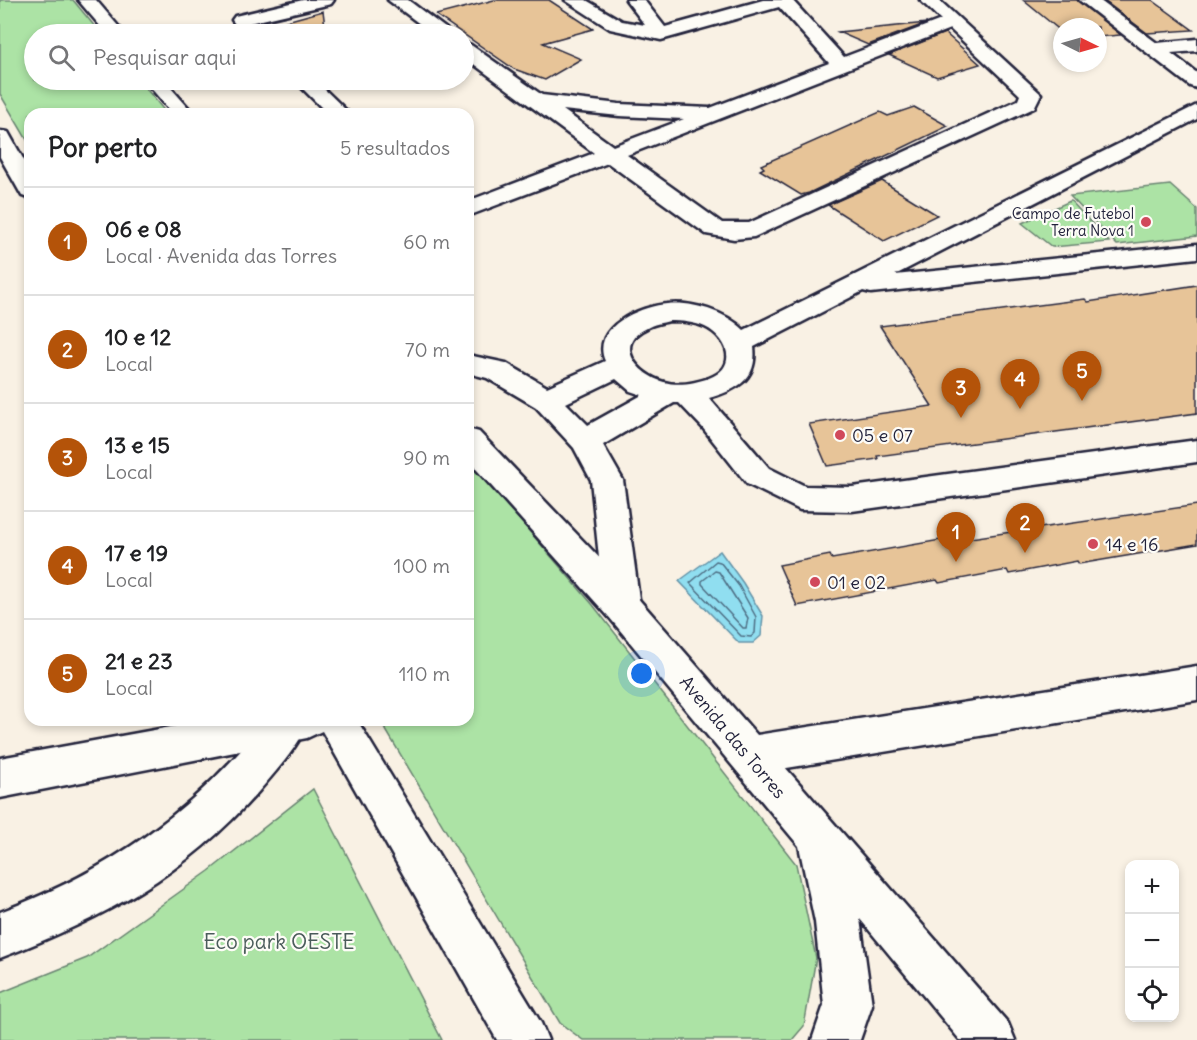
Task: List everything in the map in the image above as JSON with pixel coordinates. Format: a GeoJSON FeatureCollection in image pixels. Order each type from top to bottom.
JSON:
{"type":"FeatureCollection","features":[{"type":"Feature","properties":{"kind":"street"},"geometry":{"type":"LineString","coordinates":[[87,0],[107,24]]}},
{"type":"Feature","properties":{"kind":"street"},"geometry":{"type":"LineString","coordinates":[[240,20],[325,0]]}},
{"type":"Feature","properties":{"kind":"street"},"geometry":{"type":"LineString","coordinates":[[397,0],[430,24]]}},
{"type":"Feature","properties":{"kind":"street"},"geometry":{"type":"LineString","coordinates":[[574,0],[616,25],[660,34],[782,0],[842,66]]}},
{"type":"Feature","properties":{"kind":"street"},"geometry":{"type":"LineString","coordinates":[[635,0],[660,34]]}},
{"type":"Feature","properties":{"kind":"street"},"geometry":{"type":"LineString","coordinates":[[474,56],[715,229],[734,232],[754,230],[1027,104],[1031,94],[928,0]]}},
{"type":"Feature","properties":{"kind":"street"},"geometry":{"type":"LineString","coordinates":[[1088,0],[1197,82]]}},
{"type":"Feature","properties":{"kind":"street"},"geometry":{"type":"LineString","coordinates":[[228,7],[245,24]]}},
{"type":"Feature","properties":{"kind":"street"},"geometry":{"type":"LineString","coordinates":[[474,207],[953,22]]}},
{"type":"Feature","properties":{"kind":"street"},"geometry":{"type":"LineString","coordinates":[[1152,49],[1197,45]]}},
{"type":"Feature","properties":{"kind":"street"},"geometry":{"type":"LineString","coordinates":[[163,90],[179,108]]}},
{"type":"Feature","properties":{"kind":"street"},"geometry":{"type":"LineString","coordinates":[[315,90],[334,108]]}},
{"type":"Feature","properties":{"kind":"street"},"geometry":{"type":"LineString","coordinates":[[534,101],[619,110],[720,113]]}},
{"type":"Feature","properties":{"kind":"street"},"geometry":{"type":"LineString","coordinates":[[738,344],[1197,111]]}},
{"type":"Feature","properties":{"kind":"street"},"geometry":{"type":"LineString","coordinates":[[0,137],[24,180]]}},
{"type":"Feature","properties":{"kind":"street"},"geometry":{"type":"LineString","coordinates":[[926,249],[960,276]]}},
{"type":"Feature","properties":{"kind":"street"},"geometry":{"type":"LineString","coordinates":[[849,288],[1197,251]]}},
{"type":"Feature","properties":{"kind":"street"},"geometry":{"type":"LineString","coordinates":[[585,441],[677,394],[708,391],[725,383],[736,371],[741,357],[738,344],[730,332],[718,323],[685,312],[650,315],[635,321],[624,330],[617,342],[615,354],[619,366],[630,379],[677,394],[713,420],[758,476],[800,498],[852,499],[1197,451]]}},
{"type":"Feature","properties":{"kind":"street"},"geometry":{"type":"LineString","coordinates":[[474,365],[496,370],[546,400],[585,441],[607,480],[622,606]]}},
{"type":"Feature","properties":{"kind":"street"},"geometry":{"type":"LineString","coordinates":[[546,400],[619,366]]}},
{"type":"Feature","properties":{"kind":"street","name":"Avenida das Torres"},"geometry":{"type":"LineString","coordinates":[[474,446],[622,606],[991,1040]]}},
{"type":"Feature","properties":{"kind":"street"},"geometry":{"type":"LineString","coordinates":[[751,755],[1197,684]]}},
{"type":"Feature","properties":{"kind":"street"},"geometry":{"type":"LineString","coordinates":[[0,777],[276,726]]}},
{"type":"Feature","properties":{"kind":"street"},"geometry":{"type":"LineString","coordinates":[[0,935],[40,921],[95,896],[147,864],[194,829],[230,796],[294,726]]}},
{"type":"Feature","properties":{"kind":"street"},"geometry":{"type":"LineString","coordinates":[[340,726],[524,1040]]}},
{"type":"Feature","properties":{"kind":"street"},"geometry":{"type":"LineString","coordinates":[[819,840],[838,922],[848,1005],[836,1040]]}},
{"type":"Feature","properties":{"kind":"green space"},"geometry":{"type":"Polygon","coordinates":[[[0,0],[73,0],[93,24],[24,24],[24,90],[147,90],[162,108],[24,108],[24,135],[0,94],[0,0]]]}},
{"type":"Feature","properties":{"kind":"green space","name":"Campo de Futebol Terra Nova 1"},"geometry":{"type":"Polygon","coordinates":[[[1170,185],[1197,209],[1197,236],[1117,245],[1070,196],[1170,185]]]}},
{"type":"Feature","properties":{"kind":"green space"},"geometry":{"type":"Polygon","coordinates":[[[1071,201],[1109,242],[1052,247],[1022,223],[1071,201]]]}},
{"type":"Feature","properties":{"kind":"green space"},"geometry":{"type":"Polygon","coordinates":[[[474,467],[593,605],[796,864],[816,958],[804,1026],[792,1040],[583,1040],[560,1023],[384,726],[474,726],[474,467]]]}},
{"type":"Feature","properties":{"kind":"green space","name":"Eco park OESTE"},"geometry":{"type":"Polygon","coordinates":[[[313,789],[442,1040],[0,1040],[0,993],[87,958],[209,871],[313,789]]]}},
{"type":"Feature","properties":{"kind":"water"},"geometry":{"type":"Polygon","coordinates":[[[720,551],[763,616],[761,636],[753,643],[739,643],[679,581],[720,551]]]}},
{"type":"Feature","properties":{"kind":"building"},"geometry":{"type":"Polygon","coordinates":[[[494,0],[549,0],[593,29],[543,43],[581,59],[545,80],[514,69],[474,41],[474,24],[449,24],[436,15],[494,0]]]}},
{"type":"Feature","properties":{"kind":"building"},"geometry":{"type":"Polygon","coordinates":[[[1023,0],[1077,0],[1100,18],[1053,18],[1053,25],[1023,0]]]}},
{"type":"Feature","properties":{"kind":"building"},"geometry":{"type":"Polygon","coordinates":[[[1103,0],[1152,0],[1193,30],[1147,33],[1103,0]]]}},
{"type":"Feature","properties":{"kind":"building"},"geometry":{"type":"Polygon","coordinates":[[[323,11],[325,24],[276,24],[323,11]]]}},
{"type":"Feature","properties":{"kind":"building"},"geometry":{"type":"Polygon","coordinates":[[[927,23],[868,45],[838,32],[927,23]]]}},
{"type":"Feature","properties":{"kind":"building"},"geometry":{"type":"Polygon","coordinates":[[[1107,24],[1121,35],[1107,36],[1107,24]]]}},
{"type":"Feature","properties":{"kind":"building"},"geometry":{"type":"Polygon","coordinates":[[[945,33],[980,64],[937,77],[889,55],[945,33]]]}},
{"type":"Feature","properties":{"kind":"building"},"geometry":{"type":"Polygon","coordinates":[[[914,107],[948,126],[809,193],[801,195],[760,170],[764,168],[761,165],[880,112],[888,116],[914,107]]]}},
{"type":"Feature","properties":{"kind":"building"},"geometry":{"type":"Polygon","coordinates":[[[882,181],[937,215],[884,241],[828,205],[882,181]]]}},
{"type":"Feature","properties":{"kind":"building"},"geometry":{"type":"Polygon","coordinates":[[[1197,285],[1197,413],[877,456],[878,459],[827,466],[809,424],[932,406],[880,326],[1085,299],[1088,302],[1197,285]]]}},
{"type":"Feature","properties":{"kind":"building"},"geometry":{"type":"Polygon","coordinates":[[[1197,505],[1197,544],[1079,564],[1077,561],[1009,574],[1007,570],[939,583],[937,580],[797,606],[779,565],[830,555],[832,559],[969,535],[971,538],[1197,505]]]}},
{"type":"Feature","properties":{"kind":"place","name":"Campo de Futebol Terra Nova 1"},"geometry":{"type":"Point","coordinates":[1146,222]}},
{"type":"Feature","properties":{"kind":"place","name":"21 e 23"},"geometry":{"type":"Point","coordinates":[1082,401]}},
{"type":"Feature","properties":{"kind":"place","name":"17 e 19"},"geometry":{"type":"Point","coordinates":[1020,409]}},
{"type":"Feature","properties":{"kind":"place","name":"13 e 15"},"geometry":{"type":"Point","coordinates":[961,418]}},
{"type":"Feature","properties":{"kind":"place","name":"05 e 07"},"geometry":{"type":"Point","coordinates":[840,435]}},
{"type":"Feature","properties":{"kind":"place","name":"14 e 16"},"geometry":{"type":"Point","coordinates":[1093,544]}},
{"type":"Feature","properties":{"kind":"place","name":"10 e 12"},"geometry":{"type":"Point","coordinates":[1025,553]}},
{"type":"Feature","properties":{"kind":"place","name":"06 e 08"},"geometry":{"type":"Point","coordinates":[956,562]}},
{"type":"Feature","properties":{"kind":"place","name":"01 e 02"},"geometry":{"type":"Point","coordinates":[815,582]}}]}
